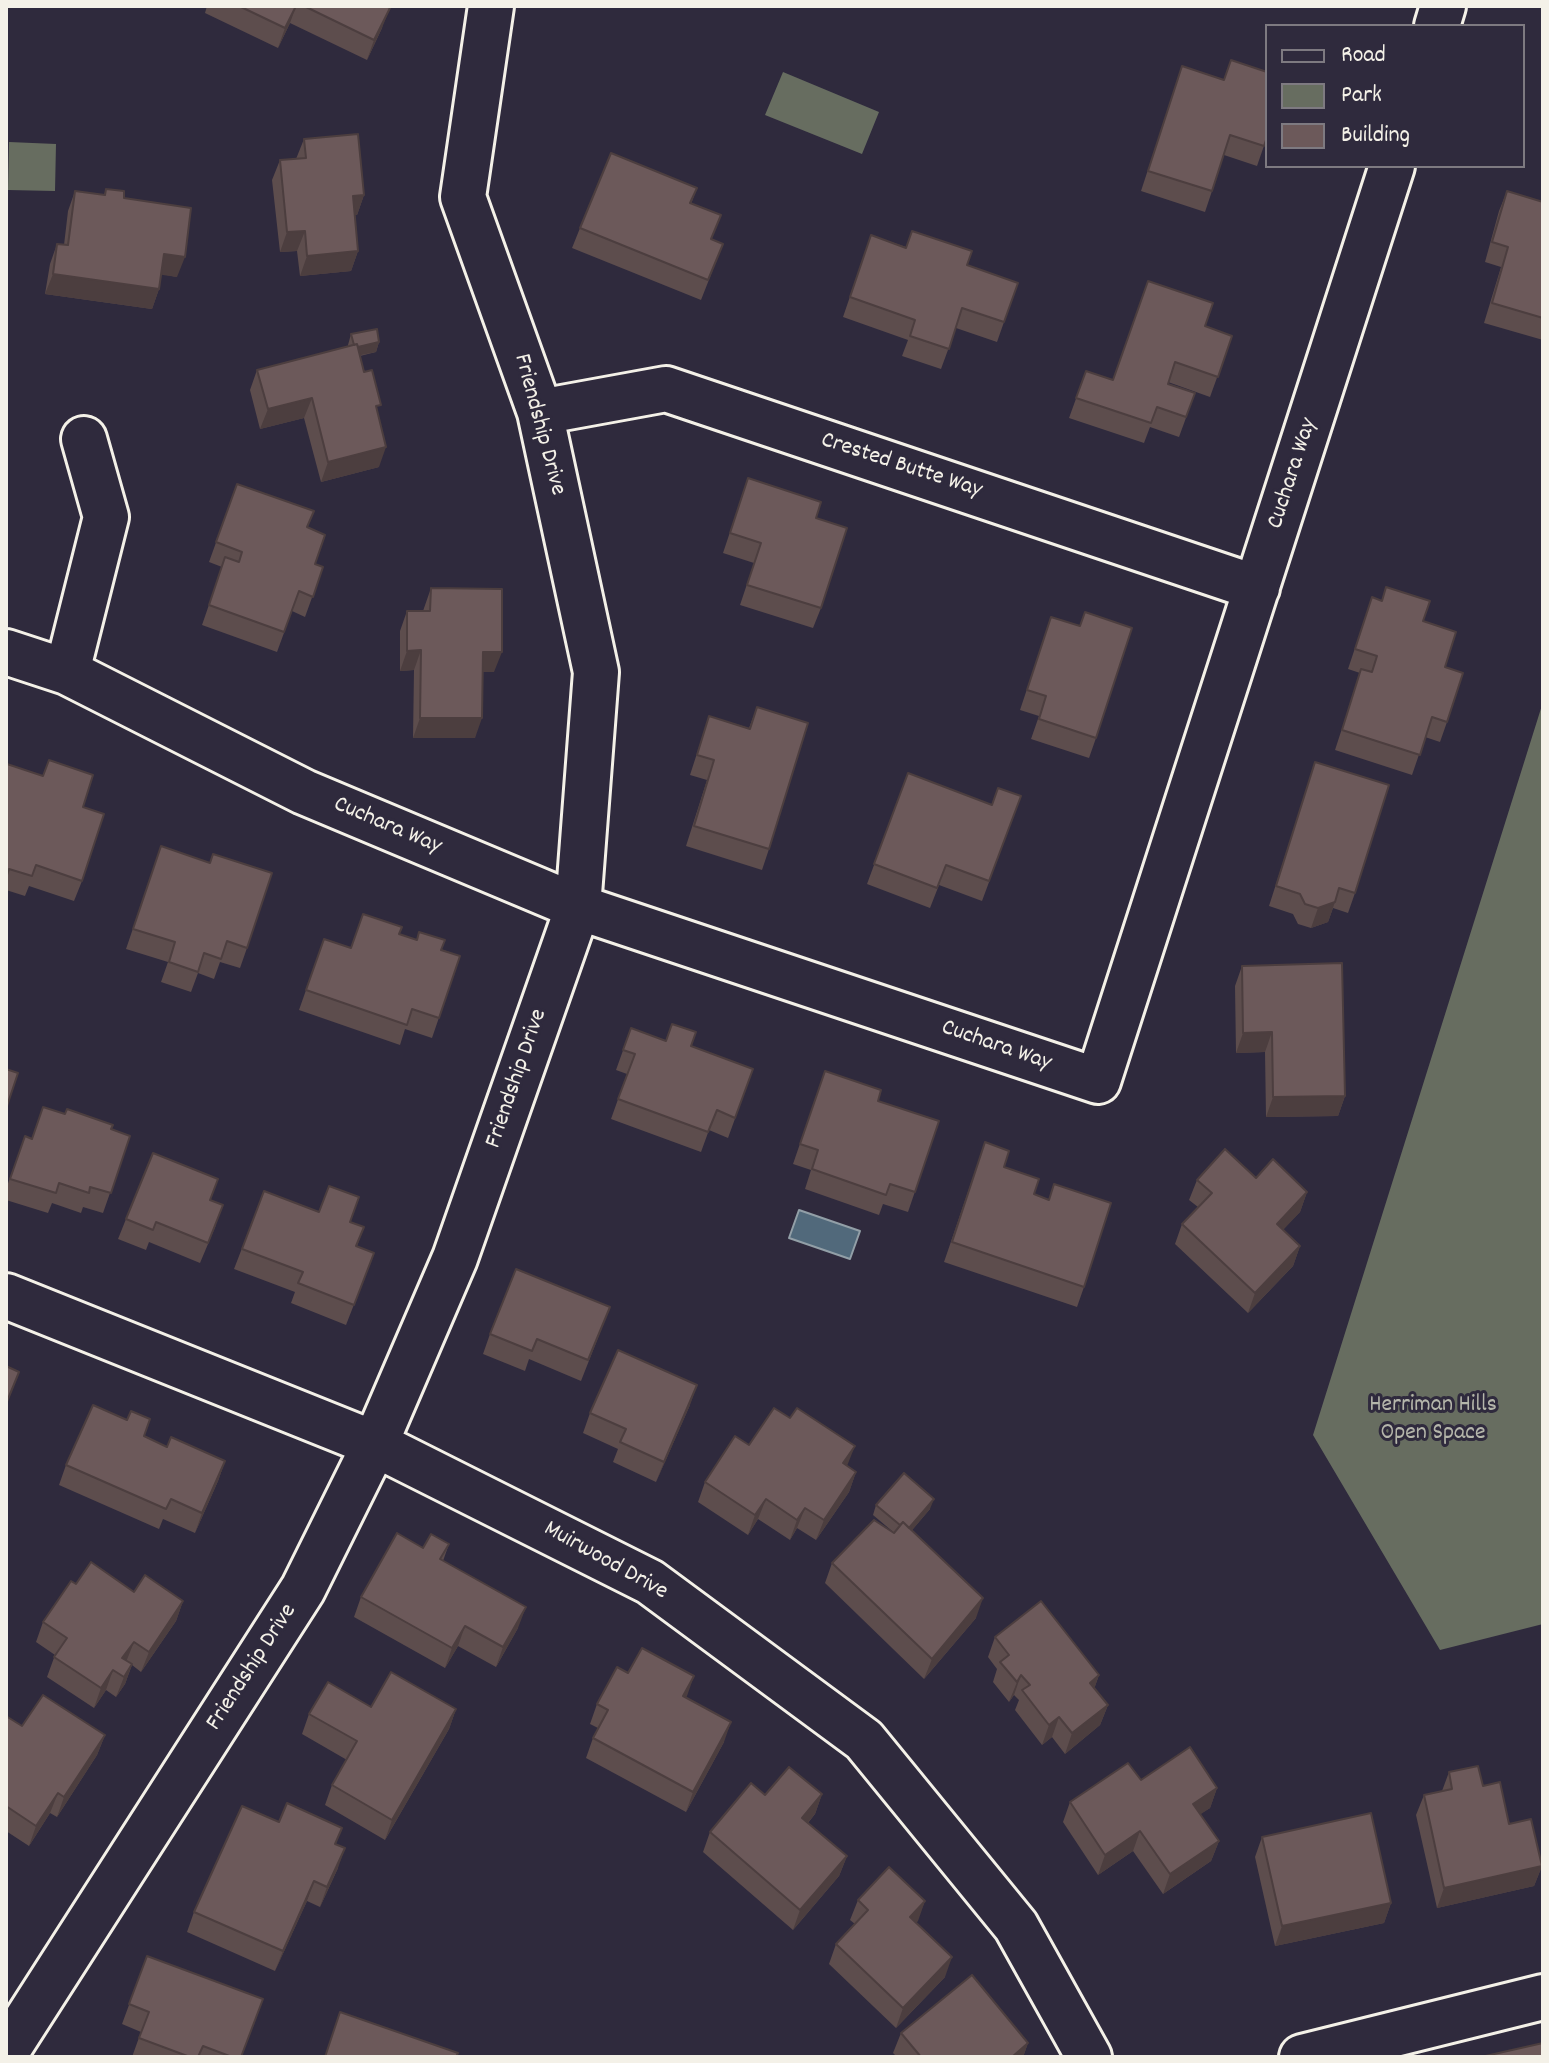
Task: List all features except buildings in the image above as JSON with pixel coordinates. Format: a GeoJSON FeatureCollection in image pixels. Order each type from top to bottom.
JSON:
{"type":"FeatureCollection","features":[{"type":"Feature","properties":{"kind":"street","name":"Friendship Drive"},"geometry":{"type":"LineString","coordinates":[[6,2052],[303,1589],[375,1444],[455,1258],[578,907],[596,672],[540,412],[463,197],[491,6]]}},
{"type":"Feature","properties":{"kind":"street","name":"Cuchara Way"},"geometry":{"type":"LineString","coordinates":[[6,652],[67,672],[304,792],[578,907],[1098,1081],[1391,168]]}},
{"type":"Feature","properties":{"kind":"street","name":"Crested Butte Way"},"geometry":{"type":"LineString","coordinates":[[540,412],[666,389],[1257,588]]}},
{"type":"Feature","properties":{"kind":"street"},"geometry":{"type":"LineString","coordinates":[[67,672],[106,517],[84,439]]}},
{"type":"Feature","properties":{"kind":"street","name":"Muirwood Drive"},"geometry":{"type":"LineString","coordinates":[[6,1296],[375,1444],[650,1582],[864,1740],[1016,1926],[1089,2057]]}},
{"type":"Feature","properties":{"kind":"street"},"geometry":{"type":"LineString","coordinates":[[1302,2057],[1543,1997]]}},
{"type":"Feature","properties":{"kind":"green space"},"geometry":{"type":"Polygon","coordinates":[[[783,72],[879,112],[862,154],[765,115],[783,72]]]}},
{"type":"Feature","properties":{"kind":"green space"},"geometry":{"type":"Polygon","coordinates":[[[9,142],[56,144],[55,191],[8,190],[9,142]]]}},
{"type":"Feature","properties":{"kind":"green space","name":"Herriman Hills Open Space"},"geometry":{"type":"Polygon","coordinates":[[[1543,702],[1543,1624],[1440,1650],[1313,1435],[1543,702]]]}},
{"type":"Feature","properties":{"kind":"water"},"geometry":{"type":"Polygon","coordinates":[[[799,1210],[860,1231],[850,1259],[789,1238],[799,1210]]]}}]}
